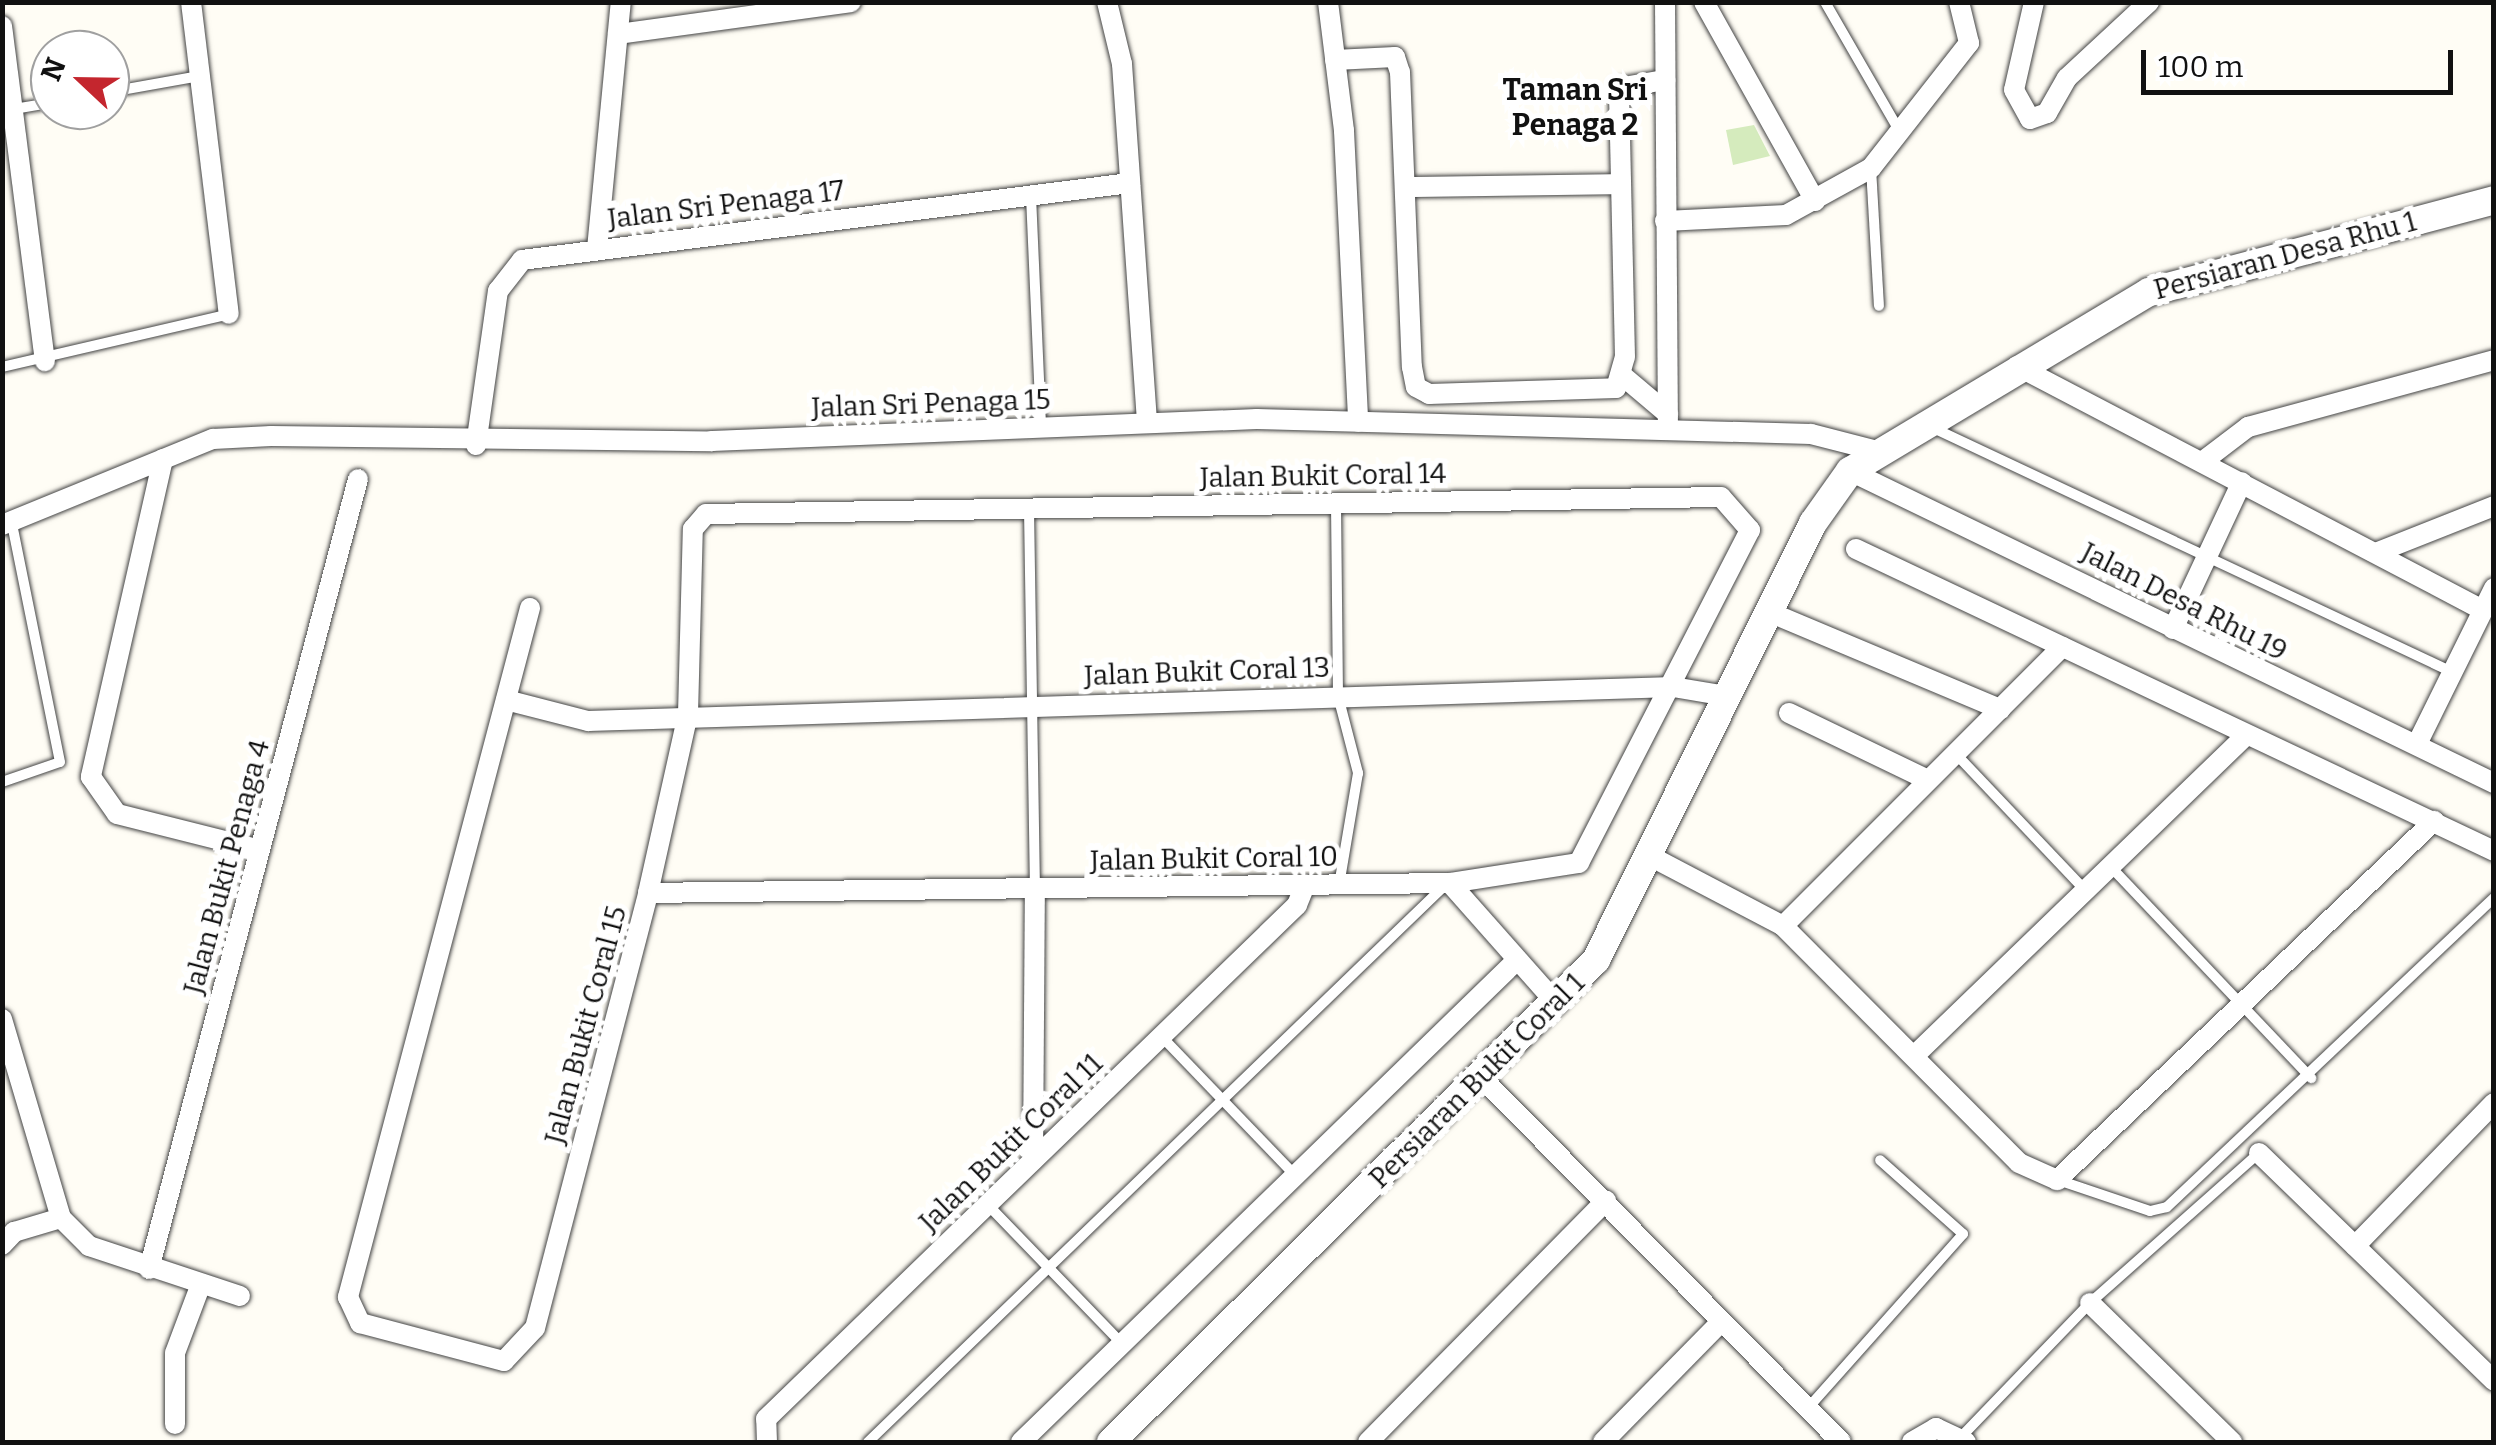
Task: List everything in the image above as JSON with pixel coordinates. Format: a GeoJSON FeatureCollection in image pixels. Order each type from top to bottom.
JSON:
{"type":"FeatureCollection","features":[{"type":"Feature","properties":{"kind":"street"},"geometry":{"type":"LineString","coordinates":[[191,2],[229,314]]}},
{"type":"Feature","properties":{"kind":"street"},"geometry":{"type":"LineString","coordinates":[[597,249],[621,2]]}},
{"type":"Feature","properties":{"kind":"street"},"geometry":{"type":"LineString","coordinates":[[618,34],[851,2]]}},
{"type":"Feature","properties":{"kind":"street"},"geometry":{"type":"LineString","coordinates":[[1107,2],[1130,183],[1147,421]]}},
{"type":"Feature","properties":{"kind":"street"},"geometry":{"type":"LineString","coordinates":[[1328,2],[1358,422]]}},
{"type":"Feature","properties":{"kind":"street"},"geometry":{"type":"LineString","coordinates":[[1665,2],[1668,422]]}},
{"type":"Feature","properties":{"kind":"street"},"geometry":{"type":"LineString","coordinates":[[1704,2],[1815,201]]}},
{"type":"Feature","properties":{"kind":"street"},"geometry":{"type":"LineString","coordinates":[[1665,221],[1754,222],[1815,201],[1871,168],[1902,135],[1968,43],[1959,2]]}},
{"type":"Feature","properties":{"kind":"street"},"geometry":{"type":"LineString","coordinates":[[2034,2],[2014,90],[2030,119],[2047,113],[2067,78],[2149,2]]}},
{"type":"Feature","properties":{"kind":"street"},"geometry":{"type":"LineString","coordinates":[[2,26],[8,110],[46,361]]}},
{"type":"Feature","properties":{"kind":"street"},"geometry":{"type":"LineString","coordinates":[[1335,60],[1395,58],[1416,387],[1429,394],[1599,393],[1624,376]]}},
{"type":"Feature","properties":{"kind":"street"},"geometry":{"type":"LineString","coordinates":[[1665,80],[1618,88],[1624,376],[1668,422]]}},
{"type":"Feature","properties":{"kind":"street","name":"Jalan Sri Penaga 17"},"geometry":{"type":"LineString","coordinates":[[476,445],[498,290],[522,260],[1130,183]]}},
{"type":"Feature","properties":{"kind":"street"},"geometry":{"type":"LineString","coordinates":[[1406,187],[1619,184]]}},
{"type":"Feature","properties":{"kind":"street","name":"Persiaran Desa Rhu 1"},"geometry":{"type":"LineString","coordinates":[[1877,451],[1920,422],[2149,292],[2494,200]]}},
{"type":"Feature","properties":{"kind":"street"},"geometry":{"type":"LineString","coordinates":[[2202,462],[2248,427],[2494,360]]}},
{"type":"Feature","properties":{"kind":"street"},"geometry":{"type":"LineString","coordinates":[[2017,366],[2483,610]]}},
{"type":"Feature","properties":{"kind":"street","name":"Jalan Sri Penaga 15"},"geometry":{"type":"LineString","coordinates":[[7,525],[163,459],[232,438],[476,445],[1041,428],[1147,421],[1668,422],[1811,434],[1877,451]]}},
{"type":"Feature","properties":{"kind":"street","name":"Persiaran Bukit Coral 1"},"geometry":{"type":"LineString","coordinates":[[1111,1442],[1557,1004],[1596,960],[1769,612],[1850,470],[1877,451]]}},
{"type":"Feature","properties":{"kind":"street"},"geometry":{"type":"LineString","coordinates":[[163,459],[92,777],[117,814],[260,850]]}},
{"type":"Feature","properties":{"kind":"street","name":"Jalan Desa Rhu 19"},"geometry":{"type":"LineString","coordinates":[[1850,470],[2493,782]]}},
{"type":"Feature","properties":{"kind":"street","name":"Jalan Bukit Penaga 4"},"geometry":{"type":"LineString","coordinates":[[149,1269],[358,479]]}},
{"type":"Feature","properties":{"kind":"street"},"geometry":{"type":"LineString","coordinates":[[2174,629],[2242,482]]}},
{"type":"Feature","properties":{"kind":"street","name":"Jalan Bukit Coral 14"},"geometry":{"type":"LineString","coordinates":[[706,514],[1336,503],[1734,502],[1750,530],[1673,687]]}},
{"type":"Feature","properties":{"kind":"street"},"geometry":{"type":"LineString","coordinates":[[2378,552],[2494,506]]}},
{"type":"Feature","properties":{"kind":"street","name":"Jalan Bukit Coral 15"},"geometry":{"type":"LineString","coordinates":[[506,700],[348,1296],[360,1324],[504,1361],[535,1328],[648,893],[688,714],[693,529],[706,514]]}},
{"type":"Feature","properties":{"kind":"street"},"geometry":{"type":"LineString","coordinates":[[1856,549],[2244,737],[2494,851]]}},
{"type":"Feature","properties":{"kind":"street"},"geometry":{"type":"LineString","coordinates":[[2418,744],[2494,588]]}},
{"type":"Feature","properties":{"kind":"street"},"geometry":{"type":"LineString","coordinates":[[506,700],[530,608]]}},
{"type":"Feature","properties":{"kind":"street"},"geometry":{"type":"LineString","coordinates":[[1769,612],[2000,709]]}},
{"type":"Feature","properties":{"kind":"street"},"geometry":{"type":"LineString","coordinates":[[1783,926],[2062,647]]}},
{"type":"Feature","properties":{"kind":"street","name":"Jalan Bukit Coral 13"},"geometry":{"type":"LineString","coordinates":[[506,700],[588,721],[688,714],[1673,687],[1727,696]]}},
{"type":"Feature","properties":{"kind":"street","name":"Jalan Bukit Coral 10"},"geometry":{"type":"LineString","coordinates":[[648,893],[1450,883],[1579,863],[1673,687]]}},
{"type":"Feature","properties":{"kind":"street"},"geometry":{"type":"LineString","coordinates":[[1789,713],[1926,779]]}},
{"type":"Feature","properties":{"kind":"street"},"geometry":{"type":"LineString","coordinates":[[1914,1056],[2244,737]]}},
{"type":"Feature","properties":{"kind":"street"},"geometry":{"type":"LineString","coordinates":[[1648,855],[1783,926],[2019,1163],[2058,1180],[2434,821]]}},
{"type":"Feature","properties":{"kind":"street"},"geometry":{"type":"LineString","coordinates":[[1450,883],[1557,1004]]}},
{"type":"Feature","properties":{"kind":"street","name":"Jalan Bukit Coral 11"},"geometry":{"type":"LineString","coordinates":[[768,1442],[766,1419],[1297,904],[1305,885]]}},
{"type":"Feature","properties":{"kind":"street"},"geometry":{"type":"LineString","coordinates":[[1034,1160],[1035,888]]}},
{"type":"Feature","properties":{"kind":"street"},"geometry":{"type":"LineString","coordinates":[[1021,1442],[1517,960]]}},
{"type":"Feature","properties":{"kind":"street"},"geometry":{"type":"LineString","coordinates":[[2,1019],[61,1218],[88,1246],[240,1296]]}},
{"type":"Feature","properties":{"kind":"street"},"geometry":{"type":"LineString","coordinates":[[1482,1078],[1841,1442]]}},
{"type":"Feature","properties":{"kind":"street"},"geometry":{"type":"LineString","coordinates":[[2355,1246],[2494,1102]]}},
{"type":"Feature","properties":{"kind":"street"},"geometry":{"type":"LineString","coordinates":[[2259,1153],[2492,1378]]}},
{"type":"Feature","properties":{"kind":"street"},"geometry":{"type":"LineString","coordinates":[[1368,1442],[1606,1201]]}},
{"type":"Feature","properties":{"kind":"street"},"geometry":{"type":"LineString","coordinates":[[2,1245],[14,1232],[61,1218]]}},
{"type":"Feature","properties":{"kind":"street"},"geometry":{"type":"LineString","coordinates":[[175,1424],[175,1353],[201,1284]]}},
{"type":"Feature","properties":{"kind":"street"},"geometry":{"type":"LineString","coordinates":[[2090,1303],[2232,1442]]}},
{"type":"Feature","properties":{"kind":"street"},"geometry":{"type":"LineString","coordinates":[[1604,1442],[1720,1323]]}},
{"type":"Feature","properties":{"kind":"street"},"geometry":{"type":"LineString","coordinates":[[1912,1442],[1928,1429],[1964,1440]]}},
{"type":"Feature","properties":{"kind":"lane"},"geometry":{"type":"LineString","coordinates":[[1825,2],[1902,135]]}},
{"type":"Feature","properties":{"kind":"lane"},"geometry":{"type":"LineString","coordinates":[[130,88],[200,76]]}},
{"type":"Feature","properties":{"kind":"lane"},"geometry":{"type":"LineString","coordinates":[[1871,168],[1879,306]]}},
{"type":"Feature","properties":{"kind":"lane"},"geometry":{"type":"LineString","coordinates":[[1030,196],[1041,428]]}},
{"type":"Feature","properties":{"kind":"lane"},"geometry":{"type":"LineString","coordinates":[[2,366],[46,361],[229,314]]}},
{"type":"Feature","properties":{"kind":"lane"},"geometry":{"type":"LineString","coordinates":[[1920,422],[2453,672]]}},
{"type":"Feature","properties":{"kind":"lane"},"geometry":{"type":"LineString","coordinates":[[1336,503],[1338,696],[1358,773],[1339,885]]}},
{"type":"Feature","properties":{"kind":"lane"},"geometry":{"type":"LineString","coordinates":[[1029,508],[1035,888]]}},
{"type":"Feature","properties":{"kind":"lane"},"geometry":{"type":"LineString","coordinates":[[2,782],[60,762],[7,525]]}},
{"type":"Feature","properties":{"kind":"lane"},"geometry":{"type":"LineString","coordinates":[[1954,752],[2084,889]]}},
{"type":"Feature","properties":{"kind":"lane"},"geometry":{"type":"LineString","coordinates":[[2110,865],[2311,1078]]}},
{"type":"Feature","properties":{"kind":"lane"},"geometry":{"type":"LineString","coordinates":[[868,1442],[1221,1098],[1450,883]]}},
{"type":"Feature","properties":{"kind":"lane"},"geometry":{"type":"LineString","coordinates":[[2058,1180],[2150,1211],[2167,1207],[2311,1078],[2494,898]]}},
{"type":"Feature","properties":{"kind":"lane"},"geometry":{"type":"LineString","coordinates":[[1161,1036],[1296,1175]]}},
{"type":"Feature","properties":{"kind":"lane"},"geometry":{"type":"LineString","coordinates":[[1964,1440],[2090,1303],[2259,1153]]}},
{"type":"Feature","properties":{"kind":"lane"},"geometry":{"type":"LineString","coordinates":[[1808,1408],[1963,1234],[1880,1160]]}},
{"type":"Feature","properties":{"kind":"lane"},"geometry":{"type":"LineString","coordinates":[[987,1204],[1122,1344]]}},
{"type":"Feature","properties":{"kind":"green space"},"geometry":{"type":"Polygon","coordinates":[[[1754,125],[1770,156],[1733,165],[1726,130],[1754,125]]]}},
{"type":"Feature","properties":{"kind":"district","name":"Taman Sri Penaga 2"},"geometry":{"type":"Point","coordinates":[1575,107]}}]}
